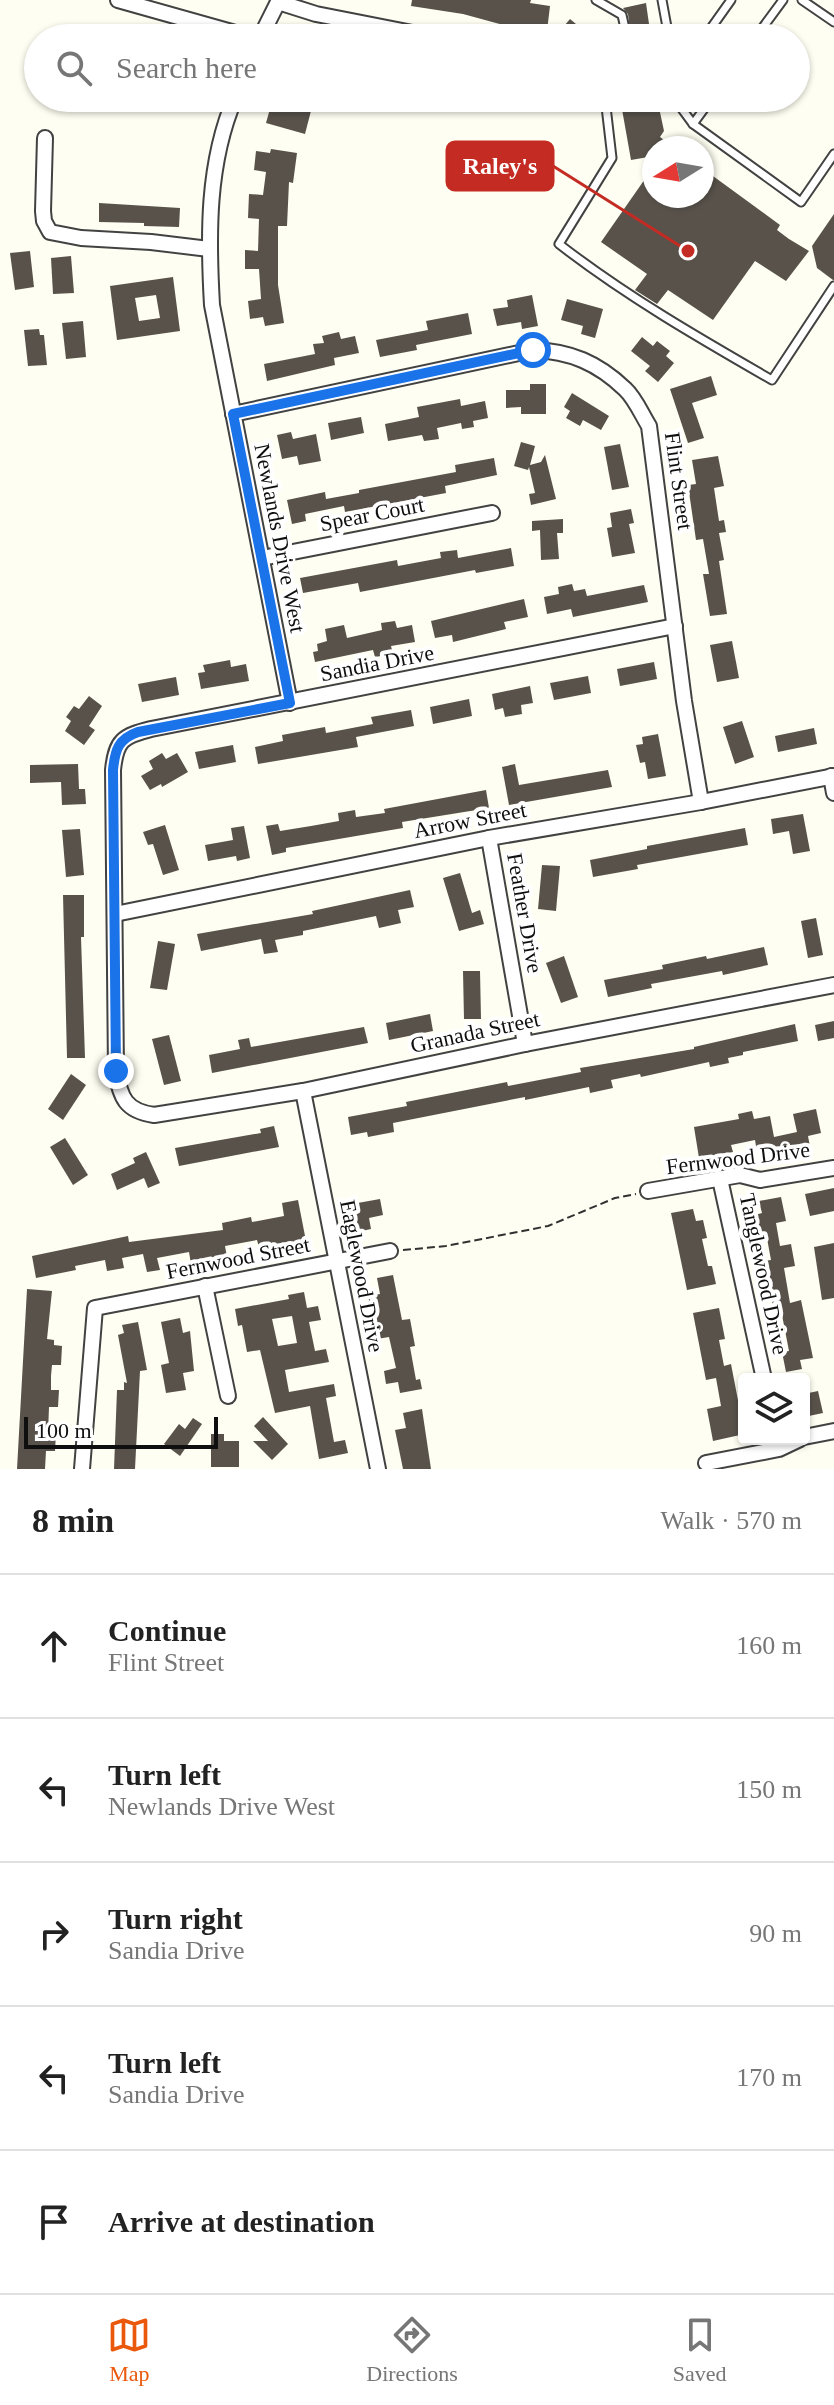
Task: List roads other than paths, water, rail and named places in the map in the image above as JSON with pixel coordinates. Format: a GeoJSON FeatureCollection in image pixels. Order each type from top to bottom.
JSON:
{"type":"FeatureCollection","features":[{"type":"Feature","properties":{"kind":"street"},"geometry":{"type":"LineString","coordinates":[[118,0],[203,24]]}},
{"type":"Feature","properties":{"kind":"street"},"geometry":{"type":"LineString","coordinates":[[267,24],[279,1],[316,14],[367,24]]}},
{"type":"Feature","properties":{"kind":"street","name":"Newlands Drive West"},"geometry":{"type":"LineString","coordinates":[[229,112],[213,184],[209,249],[212,305],[290,703]]}},
{"type":"Feature","properties":{"kind":"street"},"geometry":{"type":"LineString","coordinates":[[45,138],[43,211],[50,232],[81,238],[209,249]]}},
{"type":"Feature","properties":{"kind":"street","name":"Flint Street"},"geometry":{"type":"LineString","coordinates":[[233,414],[533,350],[559,351],[583,358],[626,390],[649,426],[701,802]]}},
{"type":"Feature","properties":{"kind":"street","name":"Spear Court"},"geometry":{"type":"LineString","coordinates":[[262,558],[492,513]]}},
{"type":"Feature","properties":{"kind":"street","name":"Sandia Drive"},"geometry":{"type":"LineString","coordinates":[[128,1105],[119,1088],[116,1071],[113,770],[116,748],[121,740],[151,729],[675,626]]}},
{"type":"Feature","properties":{"kind":"street"},"geometry":{"type":"LineString","coordinates":[[833,776],[834,793]]}},
{"type":"Feature","properties":{"kind":"street","name":"Arrow Street"},"geometry":{"type":"LineString","coordinates":[[115,914],[489,838],[833,776]]}},
{"type":"Feature","properties":{"kind":"street","name":"Feather Drive"},"geometry":{"type":"LineString","coordinates":[[489,838],[525,1044]]}},
{"type":"Feature","properties":{"kind":"street","name":"Granada Street"},"geometry":{"type":"LineString","coordinates":[[128,1105],[137,1113],[154,1115],[303,1091],[525,1044],[834,985]]}},
{"type":"Feature","properties":{"kind":"street","name":"Eaglewood Drive"},"geometry":{"type":"LineString","coordinates":[[303,1091],[378,1469]]}},
{"type":"Feature","properties":{"kind":"street","name":"Fernwood Drive"},"geometry":{"type":"LineString","coordinates":[[648,1191],[740,1175],[760,1180],[834,1168]]}},
{"type":"Feature","properties":{"kind":"street","name":"Tanglewood Drive"},"geometry":{"type":"LineString","coordinates":[[720,1179],[763,1373]]}},
{"type":"Feature","properties":{"kind":"street","name":"Fernwood Street"},"geometry":{"type":"LineString","coordinates":[[82,1469],[95,1308],[390,1251]]}},
{"type":"Feature","properties":{"kind":"street"},"geometry":{"type":"LineString","coordinates":[[205,1286],[228,1396]]}},
{"type":"Feature","properties":{"kind":"street"},"geometry":{"type":"LineString","coordinates":[[810,1436],[834,1431]]}},
{"type":"Feature","properties":{"kind":"street"},"geometry":{"type":"LineString","coordinates":[[706,1463],[774,1445]]}},
{"type":"Feature","properties":{"kind":"lane"},"geometry":{"type":"LineString","coordinates":[[596,0],[622,15],[624,24]]}},
{"type":"Feature","properties":{"kind":"lane"},"geometry":{"type":"LineString","coordinates":[[662,0],[666,24]]}},
{"type":"Feature","properties":{"kind":"lane"},"geometry":{"type":"LineString","coordinates":[[714,24],[731,0]]}},
{"type":"Feature","properties":{"kind":"lane"},"geometry":{"type":"LineString","coordinates":[[765,24],[783,0]]}},
{"type":"Feature","properties":{"kind":"lane"},"geometry":{"type":"LineString","coordinates":[[802,0],[834,22]]}},
{"type":"Feature","properties":{"kind":"lane"},"geometry":{"type":"LineString","coordinates":[[607,112],[612,158],[559,244],[594,271],[667,319],[772,380],[834,286]]}},
{"type":"Feature","properties":{"kind":"lane"},"geometry":{"type":"LineString","coordinates":[[684,112],[693,124],[801,202],[834,154]]}},
{"type":"Feature","properties":{"kind":"lane"},"geometry":{"type":"LineString","coordinates":[[693,124],[702,112]]}},
{"type":"Feature","properties":{"kind":"place","name":"Raley's"},"geometry":{"type":"Point","coordinates":[688,251]}}]}
